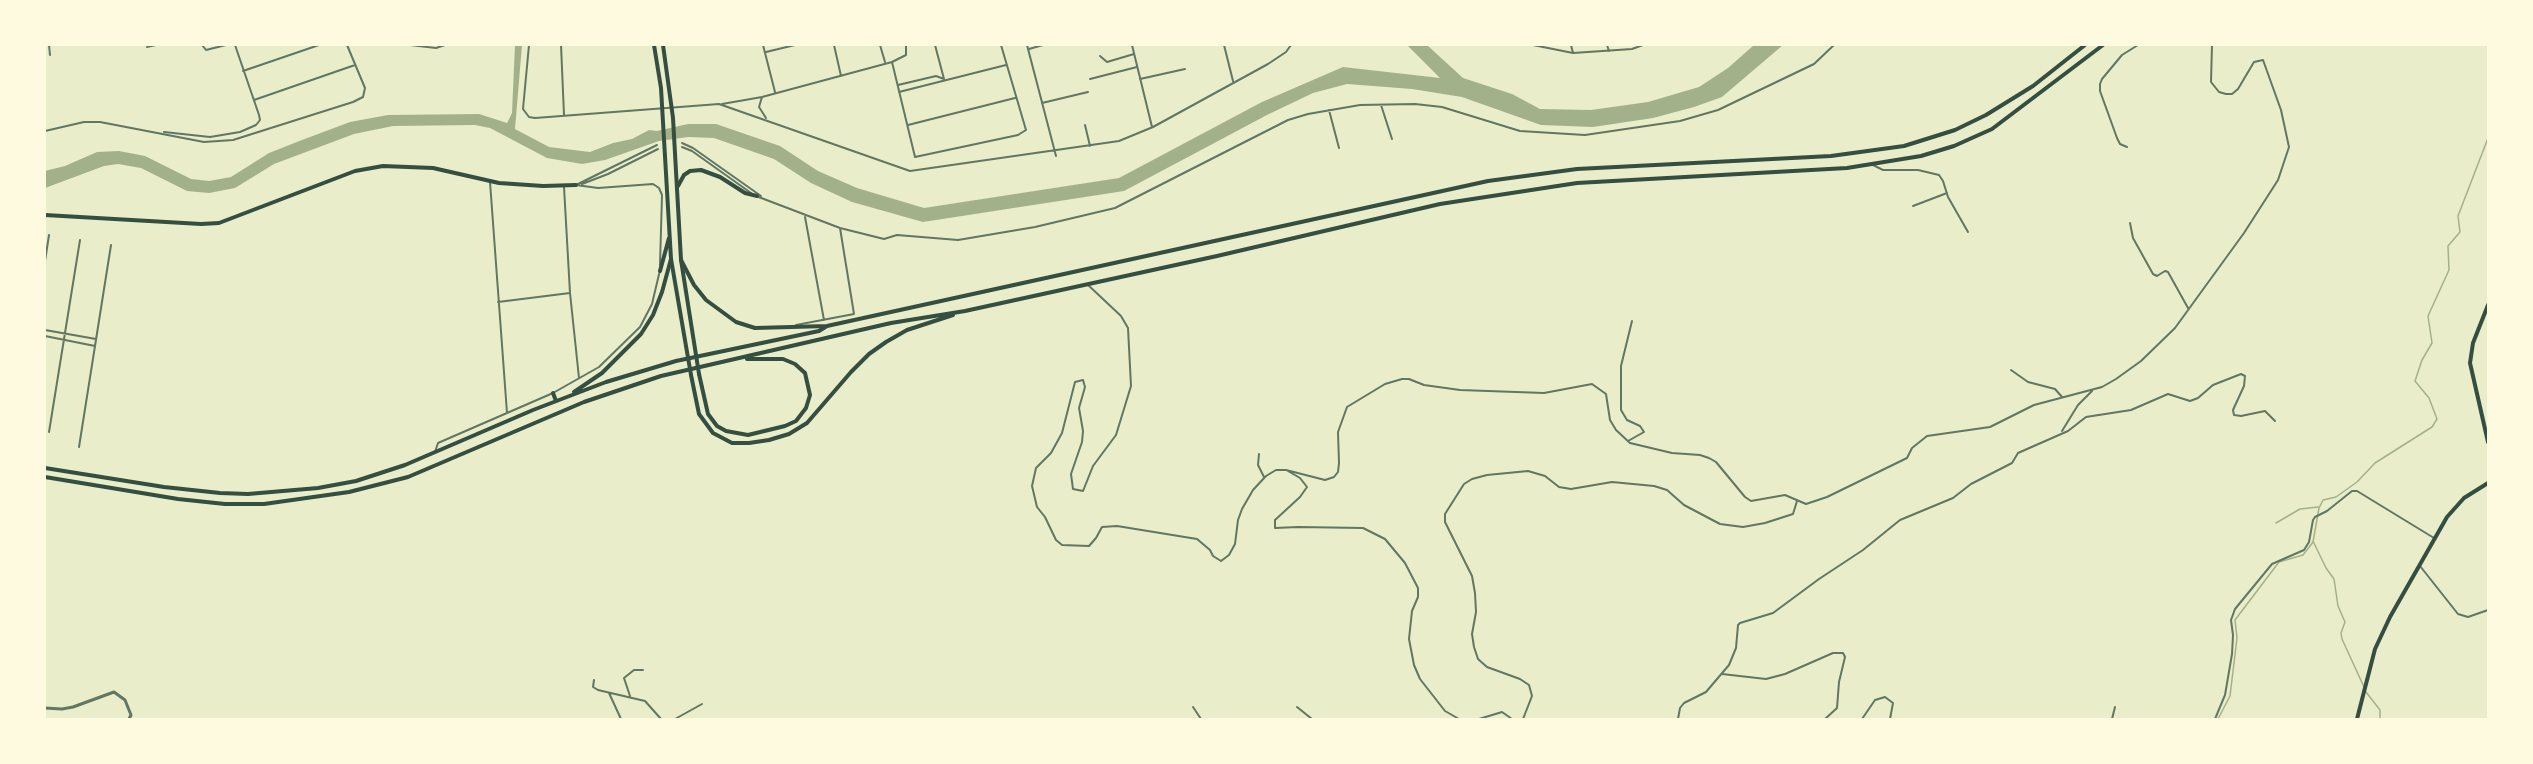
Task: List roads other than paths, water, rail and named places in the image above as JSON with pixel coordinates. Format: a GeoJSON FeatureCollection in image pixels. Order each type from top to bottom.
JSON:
{"type":"FeatureCollection","features":[{"type":"Feature","properties":{"kind":"main road"},"geometry":{"type":"LineString","coordinates":[[654,45],[661,88],[671,259],[699,414],[713,433],[732,443],[749,444],[789,434],[807,423],[851,372],[869,354],[886,342],[917,326],[965,311]]}},
{"type":"Feature","properties":{"kind":"main road"},"geometry":{"type":"LineString","coordinates":[[663,45],[671,87],[681,260],[694,346],[708,414],[717,426],[741,435],[785,426],[799,418],[806,408],[810,395],[808,380],[801,368],[776,357],[738,359]]}},
{"type":"Feature","properties":{"kind":"main road"},"geometry":{"type":"LineString","coordinates":[[681,260],[694,285],[706,300],[736,322],[755,328],[827,326],[1488,181],[1577,169],[1831,156],[1904,146],[1955,130],[1986,115],[2033,86],[2085,45]]}},
{"type":"Feature","properties":{"kind":"main road"},"geometry":{"type":"LineString","coordinates":[[45,477],[178,499],[234,504],[274,503],[349,492],[408,477],[537,421],[661,376],[902,321],[965,311],[1440,204],[1513,191],[1600,181],[1873,165],[1941,150],[1992,129],[2103,45]]}},
{"type":"Feature","properties":{"kind":"main road"},"geometry":{"type":"LineString","coordinates":[[45,215],[201,224],[219,223],[345,174],[383,166],[433,168],[490,182],[576,185]]}},
{"type":"Feature","properties":{"kind":"main road"},"geometry":{"type":"LineString","coordinates":[[676,190],[684,175],[696,170],[714,174],[739,189],[758,196]]}},
{"type":"Feature","properties":{"kind":"main road"},"geometry":{"type":"LineString","coordinates":[[660,271],[669,238]]}},
{"type":"Feature","properties":{"kind":"main road"},"geometry":{"type":"LineString","coordinates":[[567,396],[602,374],[641,334],[653,315],[671,259]]}},
{"type":"Feature","properties":{"kind":"main road"},"geometry":{"type":"LineString","coordinates":[[2488,305],[2472,343],[2470,363],[2488,442]]}},
{"type":"Feature","properties":{"kind":"main road"},"geometry":{"type":"LineString","coordinates":[[45,468],[188,490],[248,494],[298,491],[356,481],[435,453],[567,396],[676,361],[819,331],[827,326]]}},
{"type":"Feature","properties":{"kind":"main road"},"geometry":{"type":"LineString","coordinates":[[553,393],[556,401]]}},
{"type":"Feature","properties":{"kind":"main road"},"geometry":{"type":"LineString","coordinates":[[2357,719],[2380,638],[2390,617],[2434,538],[2455,508],[2464,498],[2488,483]]}},
{"type":"Feature","properties":{"kind":"street"},"geometry":{"type":"LineString","coordinates":[[49,45],[50,55]]}},
{"type":"Feature","properties":{"kind":"street"},"geometry":{"type":"LineString","coordinates":[[147,47],[156,45]]}},
{"type":"Feature","properties":{"kind":"street"},"geometry":{"type":"LineString","coordinates":[[202,45],[206,50],[225,45]]}},
{"type":"Feature","properties":{"kind":"street"},"geometry":{"type":"LineString","coordinates":[[45,131],[84,122],[131,126],[196,136],[222,136],[256,126],[260,120],[235,45]]}},
{"type":"Feature","properties":{"kind":"street"},"geometry":{"type":"LineString","coordinates":[[243,70],[319,45]]}},
{"type":"Feature","properties":{"kind":"street"},"geometry":{"type":"LineString","coordinates":[[131,126],[204,142],[233,140],[357,100],[363,97],[365,88],[347,45]]}},
{"type":"Feature","properties":{"kind":"street"},"geometry":{"type":"LineString","coordinates":[[410,45],[436,48],[446,45]]}},
{"type":"Feature","properties":{"kind":"street"},"geometry":{"type":"LineString","coordinates":[[529,45],[524,87],[524,113],[535,118],[719,104],[762,97],[892,62],[906,55],[906,45]]}},
{"type":"Feature","properties":{"kind":"street"},"geometry":{"type":"LineString","coordinates":[[561,45],[564,116]]}},
{"type":"Feature","properties":{"kind":"street"},"geometry":{"type":"LineString","coordinates":[[763,45],[775,93]]}},
{"type":"Feature","properties":{"kind":"street"},"geometry":{"type":"LineString","coordinates":[[765,53],[795,45]]}},
{"type":"Feature","properties":{"kind":"street"},"geometry":{"type":"LineString","coordinates":[[834,45],[841,76]]}},
{"type":"Feature","properties":{"kind":"street"},"geometry":{"type":"LineString","coordinates":[[880,45],[885,63]]}},
{"type":"Feature","properties":{"kind":"street"},"geometry":{"type":"LineString","coordinates":[[935,45],[944,79]]}},
{"type":"Feature","properties":{"kind":"street"},"geometry":{"type":"LineString","coordinates":[[892,62],[915,157],[1018,135],[1026,130],[1001,45]]}},
{"type":"Feature","properties":{"kind":"street"},"geometry":{"type":"LineString","coordinates":[[1027,45],[1056,156]]}},
{"type":"Feature","properties":{"kind":"street"},"geometry":{"type":"LineString","coordinates":[[1029,49],[1043,45]]}},
{"type":"Feature","properties":{"kind":"street"},"geometry":{"type":"LineString","coordinates":[[1131,45],[1153,127]]}},
{"type":"Feature","properties":{"kind":"street"},"geometry":{"type":"LineString","coordinates":[[1224,45],[1233,81]]}},
{"type":"Feature","properties":{"kind":"street"},"geometry":{"type":"LineString","coordinates":[[719,104],[910,171],[1119,141],[1153,127],[1233,81],[1268,64],[1292,45]]}},
{"type":"Feature","properties":{"kind":"street"},"geometry":{"type":"LineString","coordinates":[[1533,45],[1573,53],[1632,49],[1643,45]]}},
{"type":"Feature","properties":{"kind":"street"},"geometry":{"type":"LineString","coordinates":[[1570,45],[1573,53]]}},
{"type":"Feature","properties":{"kind":"street"},"geometry":{"type":"LineString","coordinates":[[1607,45],[1609,51]]}},
{"type":"Feature","properties":{"kind":"street"},"geometry":{"type":"LineString","coordinates":[[763,197],[740,186],[682,145],[687,144],[763,197],[805,216],[884,239],[897,236],[958,240],[1035,227],[1115,208],[1288,120],[1360,105],[1415,104],[1442,107],[1520,131],[1585,135],[1680,121],[1718,110],[1814,64],[1834,45]]}},
{"type":"Feature","properties":{"kind":"street"},"geometry":{"type":"LineString","coordinates":[[2127,147],[2120,144],[2117,138],[2100,91],[2100,84],[2117,60],[2138,45]]}},
{"type":"Feature","properties":{"kind":"street"},"geometry":{"type":"LineString","coordinates":[[1087,284],[1121,316],[1128,328],[1131,386],[1116,435],[1097,458],[1085,488],[1080,491],[1073,489],[1071,474],[1082,442],[1083,431],[1079,408],[1085,383],[1081,379],[1075,382],[1062,433],[1051,453],[1036,468],[1033,476],[1037,507],[1045,517],[1056,540],[1062,545],[1089,546],[1102,527],[1117,526],[1197,539],[1221,561],[1229,555],[1235,544],[1242,509],[1264,477],[1276,470],[1286,470],[1325,480],[1334,477],[1338,472],[1339,463],[1338,432],[1347,407],[1384,384],[1402,379],[1460,390],[1545,393],[1592,384],[1606,394],[1610,420],[1616,430],[1628,441],[1672,453],[1709,458],[1726,473],[1745,497],[1752,501],[1785,495],[1806,504],[1907,458],[1912,448],[1927,436],[1969,428],[1990,427],[2034,405],[2094,389],[2116,379],[2141,361],[2175,328],[2244,233],[2272,189],[2283,167],[2289,147],[2281,110],[2263,60],[2254,62],[2238,89],[2232,94],[2219,92],[2211,82],[2212,45]]}},
{"type":"Feature","properties":{"kind":"street"},"geometry":{"type":"LineString","coordinates":[[2488,48],[2488,54]]}},
{"type":"Feature","properties":{"kind":"street"},"geometry":{"type":"LineString","coordinates":[[1100,56],[1107,62],[1134,54]]}},
{"type":"Feature","properties":{"kind":"street"},"geometry":{"type":"LineString","coordinates":[[254,100],[355,65]]}},
{"type":"Feature","properties":{"kind":"street"},"geometry":{"type":"LineString","coordinates":[[899,92],[1006,65]]}},
{"type":"Feature","properties":{"kind":"street"},"geometry":{"type":"LineString","coordinates":[[1090,79],[1137,67]]}},
{"type":"Feature","properties":{"kind":"street"},"geometry":{"type":"LineString","coordinates":[[1140,80],[1185,69]]}},
{"type":"Feature","properties":{"kind":"street"},"geometry":{"type":"LineString","coordinates":[[897,86],[936,76],[944,79]]}},
{"type":"Feature","properties":{"kind":"street"},"geometry":{"type":"LineString","coordinates":[[1042,103],[1088,92]]}},
{"type":"Feature","properties":{"kind":"street"},"geometry":{"type":"LineString","coordinates":[[762,97],[759,107],[768,120]]}},
{"type":"Feature","properties":{"kind":"street"},"geometry":{"type":"LineString","coordinates":[[908,125],[1015,98]]}},
{"type":"Feature","properties":{"kind":"street"},"geometry":{"type":"LineString","coordinates":[[1381,105],[1392,139]]}},
{"type":"Feature","properties":{"kind":"street"},"geometry":{"type":"LineString","coordinates":[[1329,111],[1339,148]]}},
{"type":"Feature","properties":{"kind":"street"},"geometry":{"type":"LineString","coordinates":[[1085,125],[1090,146]]}},
{"type":"Feature","properties":{"kind":"street"},"geometry":{"type":"LineString","coordinates":[[576,185],[657,145]]}},
{"type":"Feature","properties":{"kind":"street"},"geometry":{"type":"LineString","coordinates":[[576,185],[609,174],[658,149]]}},
{"type":"Feature","properties":{"kind":"street"},"geometry":{"type":"LineString","coordinates":[[1873,165],[1883,170],[1933,172],[1939,175],[1968,232]]}},
{"type":"Feature","properties":{"kind":"street"},"geometry":{"type":"LineString","coordinates":[[490,182],[507,413]]}},
{"type":"Feature","properties":{"kind":"street"},"geometry":{"type":"LineString","coordinates":[[435,453],[438,442],[553,393],[599,367],[640,327],[652,304],[660,271],[662,195],[659,188],[653,184],[598,188],[576,185]]}},
{"type":"Feature","properties":{"kind":"street"},"geometry":{"type":"LineString","coordinates":[[564,186],[570,293],[579,379]]}},
{"type":"Feature","properties":{"kind":"street"},"geometry":{"type":"LineString","coordinates":[[1912,206],[1947,194]]}},
{"type":"Feature","properties":{"kind":"street"},"geometry":{"type":"LineString","coordinates":[[805,216],[824,320]]}},
{"type":"Feature","properties":{"kind":"street"},"geometry":{"type":"LineString","coordinates":[[2130,223],[2133,238],[2153,274],[2157,276],[2165,271],[2168,272],[2188,308]]}},
{"type":"Feature","properties":{"kind":"street"},"geometry":{"type":"LineString","coordinates":[[782,328],[854,314],[840,228]]}},
{"type":"Feature","properties":{"kind":"street"},"geometry":{"type":"LineString","coordinates":[[45,261],[49,235]]}},
{"type":"Feature","properties":{"kind":"street"},"geometry":{"type":"LineString","coordinates":[[49,432],[80,240]]}},
{"type":"Feature","properties":{"kind":"street"},"geometry":{"type":"LineString","coordinates":[[79,447],[111,245]]}},
{"type":"Feature","properties":{"kind":"street"},"geometry":{"type":"LineString","coordinates":[[498,302],[570,293]]}},
{"type":"Feature","properties":{"kind":"street"},"geometry":{"type":"LineString","coordinates":[[1628,441],[1644,432],[1640,426],[1627,420],[1621,410],[1621,366],[1632,321]]}},
{"type":"Feature","properties":{"kind":"street"},"geometry":{"type":"LineString","coordinates":[[45,330],[96,339]]}},
{"type":"Feature","properties":{"kind":"street"},"geometry":{"type":"LineString","coordinates":[[45,336],[95,346]]}},
{"type":"Feature","properties":{"kind":"street"},"geometry":{"type":"LineString","coordinates":[[2011,370],[2028,382],[2055,389],[2062,397]]}},
{"type":"Feature","properties":{"kind":"street"},"geometry":{"type":"LineString","coordinates":[[1678,719],[1680,708],[1684,703],[1706,692],[1733,658],[1740,623],[1773,613],[1863,550],[1900,520],[1953,498],[1971,484],[2012,463],[2018,453],[2068,431],[2086,417],[2131,410],[2168,394],[2190,401],[2198,398],[2213,385],[2238,374],[2245,376],[2244,386],[2233,410],[2234,415],[2241,416],[2265,411],[2275,421]]}},
{"type":"Feature","properties":{"kind":"street"},"geometry":{"type":"LineString","coordinates":[[2060,433],[2078,405],[2094,389]]}},
{"type":"Feature","properties":{"kind":"street"},"geometry":{"type":"LineString","coordinates":[[1259,454],[1258,465],[1264,477]]}},
{"type":"Feature","properties":{"kind":"street"},"geometry":{"type":"LineString","coordinates":[[1286,470],[1300,478],[1307,487],[1300,497],[1275,520],[1275,528],[1298,526],[1363,528],[1384,539],[1405,563],[1418,588],[1418,597],[1412,611],[1409,639],[1414,665],[1420,679],[1445,711],[1459,719]]}},
{"type":"Feature","properties":{"kind":"street"},"geometry":{"type":"LineString","coordinates":[[1524,719],[1532,696],[1529,685],[1520,679],[1487,667],[1478,659],[1474,647],[1472,633],[1476,612],[1472,576],[1445,522],[1445,514],[1464,484],[1487,475],[1528,471],[1545,476],[1559,487],[1571,489],[1612,482],[1654,486],[1667,490],[1684,505],[1720,524],[1743,527],[1793,514],[1797,501]]}},
{"type":"Feature","properties":{"kind":"street"},"geometry":{"type":"LineString","coordinates":[[2215,719],[2225,695],[2232,654],[2231,620],[2235,609],[2272,564],[2304,550],[2309,542],[2315,517],[2357,491],[2434,538]]}},
{"type":"Feature","properties":{"kind":"street"},"geometry":{"type":"LineString","coordinates":[[2420,566],[2458,614],[2468,617],[2488,610]]}},
{"type":"Feature","properties":{"kind":"street"},"geometry":{"type":"LineString","coordinates":[[1722,674],[1766,679],[1785,674],[1833,652],[1842,653],[1844,662],[1839,682],[1837,708],[1825,719]]}},
{"type":"Feature","properties":{"kind":"street"},"geometry":{"type":"LineString","coordinates":[[630,696],[624,678],[634,670],[643,670]]}},
{"type":"Feature","properties":{"kind":"street"},"geometry":{"type":"LineString","coordinates":[[594,680],[593,687],[645,701],[661,719]]}},
{"type":"Feature","properties":{"kind":"street"},"geometry":{"type":"LineString","coordinates":[[45,708],[62,709],[114,692],[125,700],[131,715],[129,719]]}},
{"type":"Feature","properties":{"kind":"street"},"geometry":{"type":"LineString","coordinates":[[609,693],[621,719]]}},
{"type":"Feature","properties":{"kind":"street"},"geometry":{"type":"LineString","coordinates":[[1862,719],[1875,700],[1885,697],[1893,703],[1890,719]]}},
{"type":"Feature","properties":{"kind":"street"},"geometry":{"type":"LineString","coordinates":[[675,719],[702,704]]}},
{"type":"Feature","properties":{"kind":"street"},"geometry":{"type":"LineString","coordinates":[[1193,707],[1201,719]]}},
{"type":"Feature","properties":{"kind":"street"},"geometry":{"type":"LineString","coordinates":[[1297,707],[1312,719]]}},
{"type":"Feature","properties":{"kind":"street"},"geometry":{"type":"LineString","coordinates":[[2112,719],[2115,707]]}},
{"type":"Feature","properties":{"kind":"street"},"geometry":{"type":"LineString","coordinates":[[1479,719],[1503,712],[1512,719]]}},
{"type":"Feature","properties":{"kind":"waterway"},"geometry":{"type":"LineString","coordinates":[[2218,719],[2230,696],[2237,638],[2235,620],[2279,562],[2303,555],[2313,542],[2319,508],[2323,500],[2336,497],[2357,482],[2375,463],[2432,427],[2437,419],[2429,398],[2415,381],[2422,360],[2432,343],[2428,316],[2449,270],[2448,246],[2460,232],[2458,216],[2488,138]]}},
{"type":"Feature","properties":{"kind":"waterway"},"geometry":{"type":"LineString","coordinates":[[2276,523],[2300,509],[2318,507]]}},
{"type":"Feature","properties":{"kind":"waterway"},"geometry":{"type":"LineString","coordinates":[[2313,541],[2334,579],[2338,606],[2345,622],[2341,633],[2342,639],[2364,687]]}},
{"type":"Feature","properties":{"kind":"waterway"},"geometry":{"type":"LineString","coordinates":[[2366,692],[2380,710],[2380,719]]}}]}
